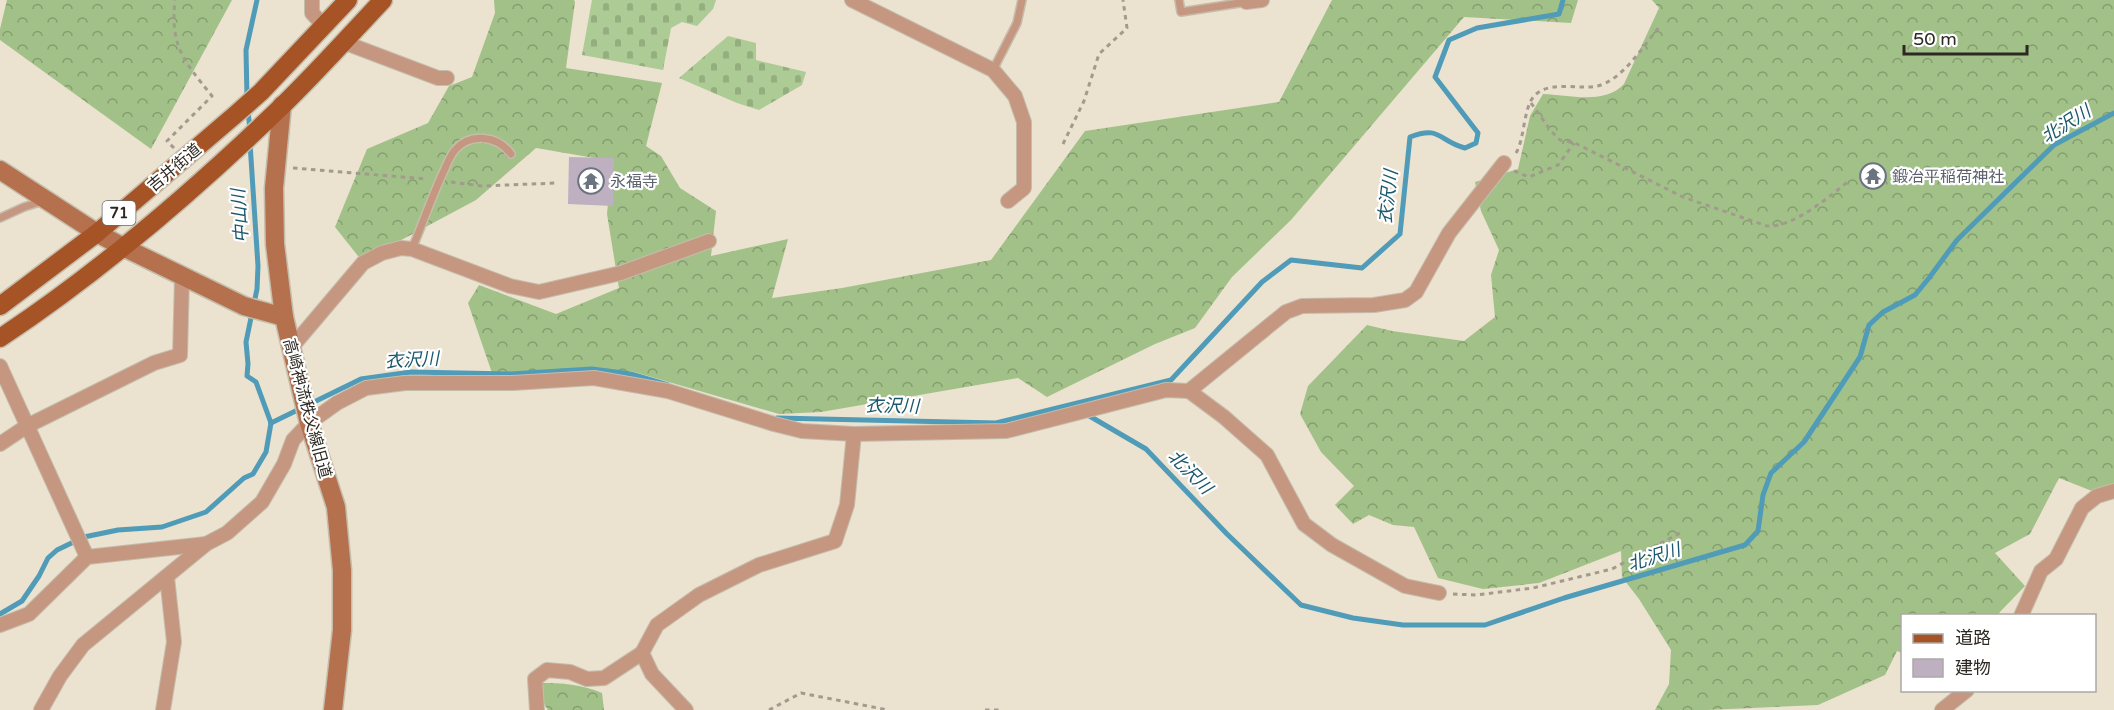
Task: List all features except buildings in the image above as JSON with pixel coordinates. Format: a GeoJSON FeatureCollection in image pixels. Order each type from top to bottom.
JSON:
{"type":"FeatureCollection","features":[{"type":"Feature","properties":{"kind":"main road","name":"71"},"geometry":{"type":"LineString","coordinates":[[324,26],[348,0]]}},
{"type":"Feature","properties":{"kind":"main road","name":"71"},"geometry":{"type":"LineString","coordinates":[[282,105],[383,0]]}},
{"type":"Feature","properties":{"kind":"main road","name":"吉井街道"},"geometry":{"type":"LineString","coordinates":[[0,306],[96,233],[235,115],[261,92],[324,26]]}},
{"type":"Feature","properties":{"kind":"main road","name":"吉井街道"},"geometry":{"type":"LineString","coordinates":[[0,338],[123,248],[236,149],[282,105]]}},
{"type":"Feature","properties":{"kind":"street"},"geometry":{"type":"LineString","coordinates":[[312,0],[312,13],[324,26]]}},
{"type":"Feature","properties":{"kind":"street"},"geometry":{"type":"LineString","coordinates":[[852,0],[993,70],[1016,96],[1024,122],[1024,188],[1008,201]]}},
{"type":"Feature","properties":{"kind":"street"},"geometry":{"type":"LineString","coordinates":[[1246,2],[1262,0]]}},
{"type":"Feature","properties":{"kind":"street"},"geometry":{"type":"LineString","coordinates":[[343,42],[438,78],[447,78]]}},
{"type":"Feature","properties":{"kind":"street","name":"高崎神流秩父線旧道"},"geometry":{"type":"LineString","coordinates":[[282,105],[274,188],[275,244],[284,317],[309,423],[336,507],[342,570],[342,630],[333,710]]}},
{"type":"Feature","properties":{"kind":"street"},"geometry":{"type":"LineString","coordinates":[[1189,391],[1286,312],[1302,306],[1374,305],[1405,300],[1416,292],[1449,233],[1503,165]]}},
{"type":"Feature","properties":{"kind":"street"},"geometry":{"type":"LineString","coordinates":[[0,170],[123,248],[244,306],[284,317]]}},
{"type":"Feature","properties":{"kind":"street"},"geometry":{"type":"LineString","coordinates":[[291,348],[363,263],[382,253],[401,248],[412,249],[510,286],[539,292],[621,273],[709,241]]}},
{"type":"Feature","properties":{"kind":"street"},"geometry":{"type":"LineString","coordinates":[[0,444],[27,426],[154,363],[180,355],[182,277]]}},
{"type":"Feature","properties":{"kind":"street"},"geometry":{"type":"LineString","coordinates":[[0,366],[87,557]]}},
{"type":"Feature","properties":{"kind":"street"},"geometry":{"type":"LineString","coordinates":[[41,710],[60,676],[83,645],[206,543],[227,533],[262,502],[284,464],[293,441],[309,423],[337,403],[366,388],[405,383],[513,383],[594,378],[668,391],[801,431],[854,434],[1006,431],[1166,390],[1189,391],[1224,417],[1267,455],[1304,524],[1332,545],[1405,586],[1439,593]]}},
{"type":"Feature","properties":{"kind":"street"},"geometry":{"type":"LineString","coordinates":[[537,710],[535,679],[547,670],[570,672],[587,679],[604,678],[642,653],[657,625],[699,595],[759,565],[835,541],[847,505],[854,434]]}},
{"type":"Feature","properties":{"kind":"street"},"geometry":{"type":"LineString","coordinates":[[2020,614],[2041,571],[2056,559],[2082,508],[2097,496],[2114,491]]}},
{"type":"Feature","properties":{"kind":"street"},"geometry":{"type":"LineString","coordinates":[[0,625],[29,614],[87,557],[206,543]]}},
{"type":"Feature","properties":{"kind":"street"},"geometry":{"type":"LineString","coordinates":[[162,710],[174,642],[166,577]]}},
{"type":"Feature","properties":{"kind":"street"},"geometry":{"type":"LineString","coordinates":[[642,653],[651,674],[686,710]]}},
{"type":"Feature","properties":{"kind":"street"},"geometry":{"type":"LineString","coordinates":[[1942,710],[1964,692]]}},
{"type":"Feature","properties":{"kind":"lane"},"geometry":{"type":"LineString","coordinates":[[993,70],[1017,23],[1022,0]]}},
{"type":"Feature","properties":{"kind":"lane"},"geometry":{"type":"LineString","coordinates":[[1179,0],[1181,12],[1217,3],[1246,2]]}},
{"type":"Feature","properties":{"kind":"lane"},"geometry":{"type":"LineString","coordinates":[[412,249],[456,149],[468,141],[480,138],[496,140],[511,154]]}},
{"type":"Feature","properties":{"kind":"lane"},"geometry":{"type":"LineString","coordinates":[[0,218],[46,200]]}},
{"type":"Feature","properties":{"kind":"path"},"geometry":{"type":"LineString","coordinates":[[174,149],[167,141],[212,96],[188,66],[178,48],[172,23],[175,0]]}},
{"type":"Feature","properties":{"kind":"path"},"geometry":{"type":"LineString","coordinates":[[1063,144],[1083,101],[1099,54],[1127,28],[1123,0]]}},
{"type":"Feature","properties":{"kind":"path"},"geometry":{"type":"LineString","coordinates":[[1575,142],[1558,165],[1529,177],[1503,165],[1518,152],[1535,95],[1548,89],[1598,86],[1619,76],[1659,26]]}},
{"type":"Feature","properties":{"kind":"path"},"geometry":{"type":"LineString","coordinates":[[1531,103],[1551,132],[1560,140],[1575,142],[1683,197],[1767,226],[1776,227],[1817,207],[1850,180]]}},
{"type":"Feature","properties":{"kind":"path"},"geometry":{"type":"LineString","coordinates":[[276,167],[440,181]]}},
{"type":"Feature","properties":{"kind":"path"},"geometry":{"type":"LineString","coordinates":[[466,184],[482,186],[557,183]]}},
{"type":"Feature","properties":{"kind":"path"},"geometry":{"type":"LineString","coordinates":[[1439,593],[1476,595],[1533,588],[1612,569],[1680,533]]}},
{"type":"Feature","properties":{"kind":"path"},"geometry":{"type":"LineString","coordinates":[[769,710],[801,693],[888,710]]}},
{"type":"Feature","properties":{"kind":"path"},"geometry":{"type":"LineString","coordinates":[[985,710],[1003,710]]}},
{"type":"Feature","properties":{"kind":"green space"},"geometry":{"type":"Polygon","coordinates":[[[7,0],[232,0],[151,149],[0,40],[0,29],[7,0]]]}},
{"type":"Feature","properties":{"kind":"green space"},"geometry":{"type":"Polygon","coordinates":[[[494,0],[574,0],[566,68],[662,83],[646,146],[661,156],[680,188],[716,211],[711,256],[788,239],[772,298],[842,288],[991,260],[1085,131],[1279,102],[1332,0],[1578,0],[1571,23],[1464,17],[1291,220],[1232,277],[1195,328],[1155,344],[1047,397],[1018,378],[821,412],[779,414],[631,371],[492,373],[468,303],[479,285],[556,314],[619,288],[607,214],[612,161],[536,148],[476,200],[362,261],[335,227],[367,149],[428,123],[449,86],[472,77],[495,13],[494,0]]]}},
{"type":"Feature","properties":{"kind":"green space"},"geometry":{"type":"Polygon","coordinates":[[[592,0],[716,0],[713,9],[697,26],[682,22],[671,28],[663,70],[582,55],[592,0]]]}},
{"type":"Feature","properties":{"kind":"green space"},"geometry":{"type":"Polygon","coordinates":[[[1652,0],[2114,0],[2114,487],[2092,491],[2059,478],[2030,534],[1995,553],[2025,586],[1998,614],[1901,614],[1901,653],[1897,651],[1885,675],[1818,705],[1655,710],[1669,684],[1671,650],[1639,599],[1622,577],[1621,551],[1539,583],[1483,589],[1438,578],[1414,527],[1393,525],[1369,515],[1353,524],[1335,505],[1354,486],[1321,452],[1300,414],[1308,386],[1367,325],[1392,331],[1464,341],[1495,317],[1491,275],[1499,250],[1481,211],[1475,182],[1518,169],[1530,116],[1543,94],[1597,97],[1607,95],[1624,84],[1659,8],[1652,0]]]}},
{"type":"Feature","properties":{"kind":"green space"},"geometry":{"type":"Polygon","coordinates":[[[728,36],[756,43],[756,60],[806,72],[802,85],[759,110],[679,78],[728,36]]]}},
{"type":"Feature","properties":{"kind":"green space"},"geometry":{"type":"Polygon","coordinates":[[[540,683],[571,685],[602,693],[604,710],[548,710],[540,698],[540,683]]]}},
{"type":"Feature","properties":{"kind":"waterway","name":"中山川"},"geometry":{"type":"LineString","coordinates":[[247,98],[246,50],[257,0]]}},
{"type":"Feature","properties":{"kind":"waterway","name":"衣沢川"},"geometry":{"type":"LineString","coordinates":[[777,418],[996,423],[1171,380],[1262,282],[1291,260],[1362,268],[1400,234],[1410,137],[1434,133],[1465,148],[1476,143],[1478,133],[1435,77],[1449,40],[1477,28],[1559,14],[1563,0]]}},
{"type":"Feature","properties":{"kind":"waterway","name":"中山川"},"geometry":{"type":"LineString","coordinates":[[248,110],[250,131]]}},
{"type":"Feature","properties":{"kind":"waterway","name":"北沢川"},"geometry":{"type":"LineString","coordinates":[[1086,414],[1146,449],[1227,534],[1301,605],[1353,618],[1403,625],[1485,625],[1564,598],[1745,545],[1758,531],[1763,495],[1771,473],[1804,442],[1860,357],[1869,325],[1883,312],[1915,295],[1957,240],[2054,145],[2114,113]]}},
{"type":"Feature","properties":{"kind":"waterway","name":"中山川"},"geometry":{"type":"LineString","coordinates":[[250,143],[258,266],[257,289],[246,342],[247,376],[256,382],[271,423]]}},
{"type":"Feature","properties":{"kind":"waterway","name":"衣沢川"},"geometry":{"type":"LineString","coordinates":[[271,423],[361,379],[411,372],[511,374],[592,369],[631,374],[668,385]]}},
{"type":"Feature","properties":{"kind":"waterway","name":"衣沢川"},"geometry":{"type":"LineString","coordinates":[[0,614],[22,601],[48,558],[57,550],[84,537],[118,530],[162,527],[206,512],[244,478],[253,474],[266,452],[271,423]]}},
{"type":"Feature","properties":{"kind":"place","name":"鍛冶平稲荷神社"},"geometry":{"type":"Point","coordinates":[1873,176]}},
{"type":"Feature","properties":{"kind":"place","name":"永福寺"},"geometry":{"type":"Point","coordinates":[591,181]}}]}
